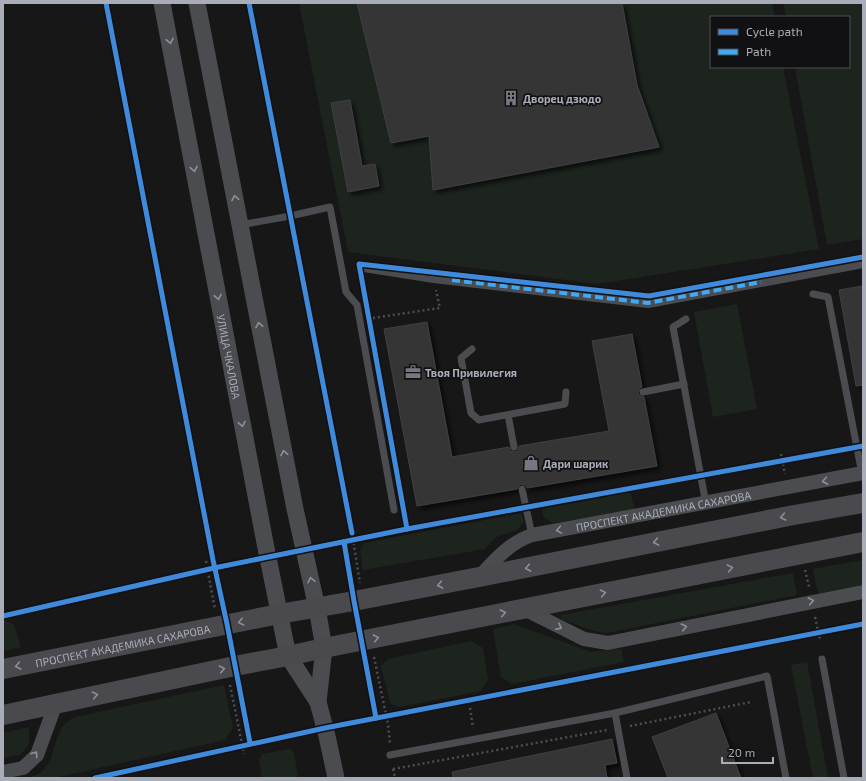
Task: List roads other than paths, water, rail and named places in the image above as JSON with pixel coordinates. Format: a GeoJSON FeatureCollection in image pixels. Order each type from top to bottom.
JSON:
{"type":"FeatureCollection","features":[{"type":"Feature","properties":{"kind":"main road","name":"ПРОСПЕКТ АКАДЕМИКА САХАРОВА"},"geometry":{"type":"LineString","coordinates":[[3,669],[279,614],[363,600],[794,515],[863,503]]}},
{"type":"Feature","properties":{"kind":"main road"},"geometry":{"type":"LineString","coordinates":[[3,715],[324,648],[863,542]]}},
{"type":"Feature","properties":{"kind":"street","name":"УЛИЦА ЧКАЛОВА"},"geometry":{"type":"LineString","coordinates":[[162,3],[261,524],[288,656],[318,702],[336,778]]}},
{"type":"Feature","properties":{"kind":"street","name":"УЛИЦА ЧКАЛОВА"},"geometry":{"type":"LineString","coordinates":[[197,3],[295,509],[317,608],[324,648],[318,702]]}},
{"type":"Feature","properties":{"kind":"street"},"geometry":{"type":"LineString","coordinates":[[364,267],[434,278],[648,303],[863,263]]}},
{"type":"Feature","properties":{"kind":"street","name":"ПРОСПЕКТ АКАДЕМИКА САХАРОВА"},"geometry":{"type":"LineString","coordinates":[[479,577],[505,550],[521,539],[532,535],[706,504],[862,473]]}},
{"type":"Feature","properties":{"kind":"street"},"geometry":{"type":"LineString","coordinates":[[524,609],[584,639],[608,643],[863,592]]}},
{"type":"Feature","properties":{"kind":"street"},"geometry":{"type":"LineString","coordinates":[[3,772],[23,768],[37,755],[56,703]]}},
{"type":"Feature","properties":{"kind":"lane"},"geometry":{"type":"LineString","coordinates":[[240,225],[330,207],[346,292],[357,304],[394,510]]}},
{"type":"Feature","properties":{"kind":"lane"},"geometry":{"type":"LineString","coordinates":[[813,294],[828,297],[862,473]]}},
{"type":"Feature","properties":{"kind":"lane"},"geometry":{"type":"LineString","coordinates":[[686,319],[673,327],[706,504]]}},
{"type":"Feature","properties":{"kind":"lane"},"geometry":{"type":"LineString","coordinates":[[472,349],[461,358],[471,413],[479,420],[565,404],[566,392]]}},
{"type":"Feature","properties":{"kind":"lane"},"geometry":{"type":"LineString","coordinates":[[643,392],[684,384]]}},
{"type":"Feature","properties":{"kind":"lane"},"geometry":{"type":"LineString","coordinates":[[508,415],[514,447]]}},
{"type":"Feature","properties":{"kind":"lane"},"geometry":{"type":"LineString","coordinates":[[522,489],[532,535]]}},
{"type":"Feature","properties":{"kind":"lane"},"geometry":{"type":"LineString","coordinates":[[822,659],[844,778]]}},
{"type":"Feature","properties":{"kind":"lane"},"geometry":{"type":"LineString","coordinates":[[390,755],[615,714],[767,676],[786,778]]}},
{"type":"Feature","properties":{"kind":"lane"},"geometry":{"type":"LineString","coordinates":[[615,714],[627,778]]}},
{"type":"Feature","properties":{"kind":"place","name":"Дворец дзюдо"},"geometry":{"type":"Point","coordinates":[511,98]}},
{"type":"Feature","properties":{"kind":"place","name":"Твоя Привилегия"},"geometry":{"type":"Point","coordinates":[413,372]}},
{"type":"Feature","properties":{"kind":"place","name":"Дари шарик"},"geometry":{"type":"Point","coordinates":[531,463]}}]}
